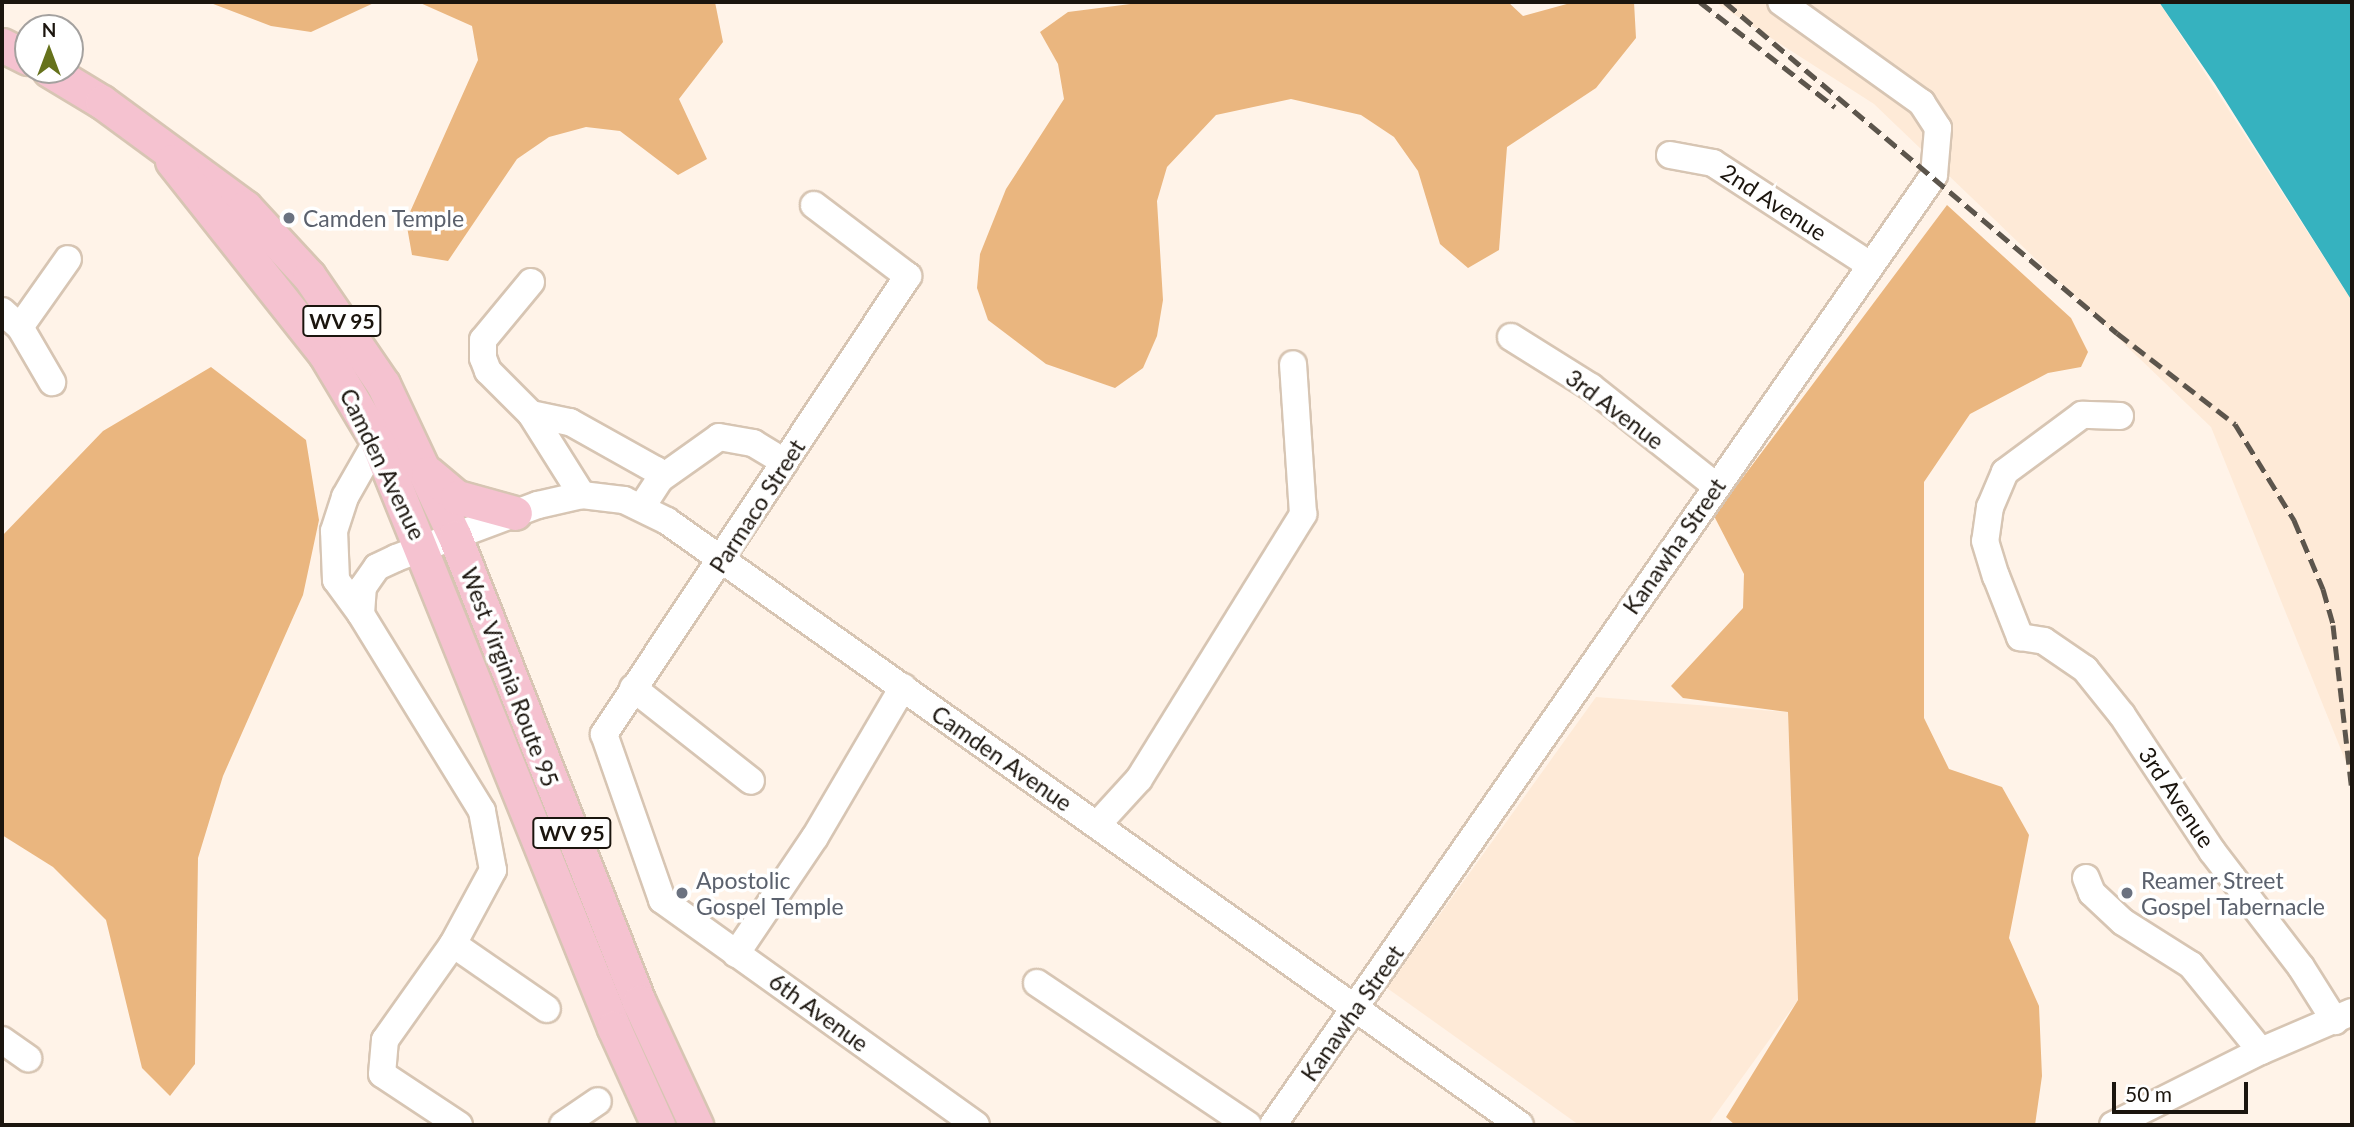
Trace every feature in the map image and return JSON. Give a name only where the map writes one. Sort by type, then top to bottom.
[{"type":"main road","name":"Camden Avenue","points":[[72,84],[102,102],[167,153],[201,172],[245,207],[309,276],[383,384],[428,473],[455,537]]},
{"type":"main road","name":"Camden Avenue","points":[[167,153],[196,196],[325,354],[377,441],[424,549]]},
{"type":"main road","points":[[428,473],[457,497],[515,513]]},
{"type":"main road","name":"West Virginia Route 95","points":[[455,537],[639,1002],[696,1125]]},
{"type":"main road","name":"West Virginia Route 95","points":[[424,549],[604,1005],[658,1125]]},
{"type":"street","name":"Kanawha Street","points":[[1273,1125],[1934,175],[1938,128],[1922,103],[1781,2]]},
{"type":"street","name":"2nd Avenue","points":[[1670,155],[1713,163],[1870,265]]},
{"type":"street","name":"Parmaco Street","points":[[662,901],[604,734],[723,560],[908,276],[814,205]]},
{"type":"street","points":[[52,382],[11,319],[68,259]]},
{"type":"street","points":[[531,282],[483,340],[483,358],[488,371],[531,414],[582,495]]},
{"type":"street","name":"3rd Avenue","points":[[1511,337],[1591,387],[1716,486]]},
{"type":"street","points":[[1097,825],[1139,779],[1303,514],[1293,364]]},
{"type":"street","points":[[531,414],[570,422],[656,470],[660,479]]},
{"type":"street","name":"3rd Avenue","points":[[2120,416],[2082,415],[2005,471],[1990,507],[1985,541],[2020,637],[2044,641],[2085,669],[2122,715],[2212,851],[2301,967],[2343,1016]]},
{"type":"street","points":[[642,507],[660,479],[719,437],[753,443],[785,462]]},
{"type":"street","points":[[377,441],[345,497],[334,531],[336,580],[361,614],[482,811],[493,870],[453,944],[385,1040],[382,1074],[459,1125]]},
{"type":"street","name":"Camden Avenue","points":[[424,549],[515,513],[582,495],[642,507],[723,560],[1520,1125]]},
{"type":"street","points":[[361,614],[367,577],[377,567],[424,549]]},
{"type":"street","points":[[736,954],[815,837],[903,687]]},
{"type":"street","points":[[633,688],[751,781]]},
{"type":"street","points":[[2086,878],[2092,894],[2123,922],[2191,965],[2261,1051]]},
{"type":"street","name":"6th Avenue","points":[[662,901],[975,1125]]},
{"type":"street","points":[[453,944],[547,1009]]},
{"type":"street","points":[[1037,983],[1248,1125]]},
{"type":"street","points":[[2113,1125],[2261,1051],[2343,1016]]},
{"type":"street","points":[[2,1040],[28,1058]]},
{"type":"street","points":[[562,1125],[598,1101]]},
{"type":"shaded area","points":[[208,2],[376,2],[311,32],[271,26]]},
{"type":"shaded area","points":[[418,2],[715,2],[723,42],[679,99],[707,159],[678,175],[620,131],[586,127],[549,137],[517,159],[448,261],[412,255],[406,221],[478,60],[472,26]]},
{"type":"shaded area","points":[[1146,2],[1508,2],[1523,16],[1574,2],[1634,2],[1636,38],[1596,88],[1507,147],[1499,250],[1468,268],[1440,244],[1418,171],[1394,137],[1361,115],[1291,99],[1216,115],[1167,167],[1157,201],[1163,300],[1157,336],[1143,368],[1115,388],[1046,364],[988,320],[977,288],[980,254],[1006,189],[1064,99],[1058,64],[1040,32],[1068,12]]},
{"type":"shaded area","points":[[1715,2],[2159,2],[2352,301],[2352,777],[2211,427],[1874,104]]},
{"type":"shaded area","points":[[1947,205],[2071,318],[2088,352],[2081,367],[2048,373],[1970,414],[1924,482],[1924,718],[1949,769],[2002,787],[2029,835],[2009,938],[2039,1006],[2042,1076],[2035,1125],[1735,1125],[1726,1117],[1798,1000],[1788,712],[1683,698],[1671,686],[1743,608],[1744,574],[1714,516]]},
{"type":"shaded area","points":[[211,367],[306,440],[319,520],[303,595],[223,776],[198,858],[195,1064],[170,1096],[142,1068],[106,920],[53,867],[2,835],[2,536],[103,431]]},
{"type":"shaded area","points":[[1596,697],[1788,712],[1798,1000],[1708,1125],[1579,1125],[1387,988]]},
{"type":"water","points":[[2159,2],[2352,2],[2352,301],[2215,84]]},
{"type":"railway","points":[[1700,2],[1835,107]]},
{"type":"railway","points":[[1725,2],[2117,333],[2235,424],[2294,520],[2323,589],[2333,625],[2352,792]]},
{"type":"place","name":"Camden Temple","points":[[289,218]]},
{"type":"place","name":"Apostolic Gospel Temple","points":[[682,893]]},
{"type":"place","name":"Reamer Street Gospel Tabernacle","points":[[2127,893]]}]
